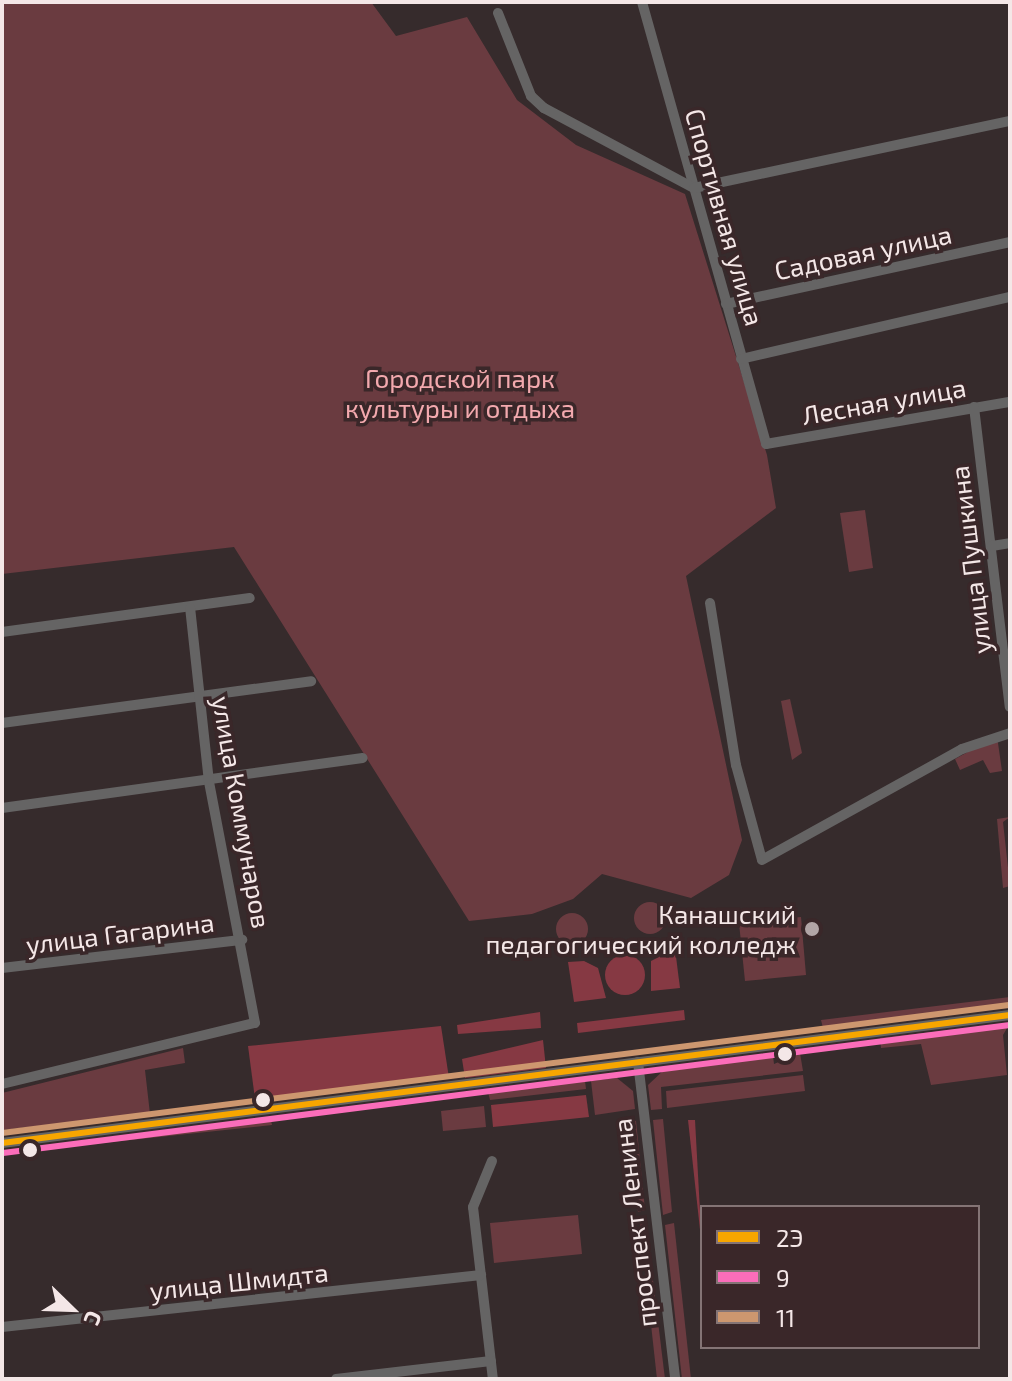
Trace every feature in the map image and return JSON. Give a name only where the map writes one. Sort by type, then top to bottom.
[{"type":"street","name":"Спортивная улица","points":[[642,2],[766,444]]},
{"type":"street","points":[[498,13],[531,96],[544,108],[694,188],[1010,121]]},
{"type":"street","name":"Садовая улица","points":[[726,304],[1010,242]]},
{"type":"street","points":[[741,359],[1010,297]]},
{"type":"street","name":"Лесная улица","points":[[766,444],[1010,402]]},
{"type":"street","name":"улица Пушкина","points":[[974,407],[1010,707]]},
{"type":"street","points":[[992,546],[1010,543]]},
{"type":"street","points":[[2,632],[250,598]]},
{"type":"street","points":[[710,603],[736,765],[762,860],[962,749],[1010,733]]},
{"type":"street","name":"улица Коммунаров","points":[[2,1084],[255,1023],[242,940],[209,782],[190,608]]},
{"type":"street","points":[[2,723],[311,681]]},
{"type":"street","points":[[2,808],[209,782],[363,758]]},
{"type":"street","name":"улица Гагарина","points":[[2,968],[242,940]]},
{"type":"street","points":[[2,1143],[1010,1015]]},
{"type":"street","name":"проспект Ленина","points":[[638,1062],[675,1379]]},
{"type":"street","points":[[492,1161],[473,1207],[493,1379]]},
{"type":"street","name":"улица Шмидта","points":[[2,1327],[481,1275]]},
{"type":"street","points":[[336,1379],[491,1361]]},
{"type":"green space","name":"Городской парк культуры и отдыха","points":[[2,2],[371,2],[396,36],[467,17],[517,100],[576,145],[685,194],[767,455],[776,508],[686,576],[742,840],[729,875],[691,898],[602,874],[573,899],[532,914],[469,921],[234,547],[2,574]]},
{"type":"green space","points":[[865,510],[873,568],[849,572],[840,513]]},
{"type":"green space","points":[[790,699],[802,753],[792,760],[781,701]]},
{"type":"green space","points":[[997,736],[1002,771],[990,773],[983,760],[960,770],[955,759]]},
{"type":"green space","points":[[1010,817],[1003,822],[1010,886],[1003,888],[997,819]]},
{"type":"green space","points":[[650,902],[661,907],[666,918],[661,929],[650,934],[639,929],[634,918],[639,907]]},
{"type":"green space","points":[[572,913],[583,918],[588,929],[583,940],[572,945],[561,940],[556,929],[561,918]]},
{"type":"green space","points":[[801,917],[806,975],[745,981],[739,923]]},
{"type":"green space","points":[[1010,997],[1010,1005],[823,1028],[821,1020]]},
{"type":"green space","points":[[1010,1023],[1003,1035],[1007,1075],[931,1085],[921,1044],[881,1048],[880,1038]]},
{"type":"green space","points":[[183,1048],[185,1063],[145,1070],[150,1114],[2,1130],[2,1093]]},
{"type":"green space","points":[[800,1053],[803,1071],[661,1087],[662,1109],[651,1110],[648,1085],[666,1068],[773,1056],[774,1064]]},
{"type":"green space","points":[[803,1075],[805,1091],[667,1108],[666,1091]]},
{"type":"green space","points":[[617,1078],[633,1091],[635,1109],[595,1115],[591,1081]]},
{"type":"green space","points":[[585,1081],[586,1089],[490,1100],[488,1092]]},
{"type":"green space","points":[[484,1106],[486,1127],[443,1131],[441,1111]]},
{"type":"green space","points":[[628,1119],[636,1121],[645,1210],[638,1212]]},
{"type":"green space","points":[[663,1119],[672,1212],[663,1215],[653,1120]]},
{"type":"green space","points":[[271,1120],[272,1125],[36,1150],[36,1148]]},
{"type":"green space","points":[[578,1215],[582,1254],[494,1263],[490,1223]]},
{"type":"green space","points":[[646,1223],[665,1379],[657,1379],[640,1224]]},
{"type":"green space","points":[[674,1223],[691,1379],[682,1379],[665,1225]]},
{"type":"shaded area","points":[[675,949],[680,988],[651,991],[651,961]]},
{"type":"shaded area","points":[[625,955],[639,961],[645,975],[639,989],[625,995],[611,989],[605,975],[611,961]]},
{"type":"shaded area","points":[[584,961],[598,968],[606,998],[574,1002],[568,962]]},
{"type":"shaded area","points":[[684,1010],[685,1020],[578,1033],[577,1023]]},
{"type":"shaded area","points":[[540,1012],[541,1028],[458,1034],[457,1025]]},
{"type":"shaded area","points":[[441,1026],[449,1078],[255,1099],[248,1046]]},
{"type":"shaded area","points":[[543,1040],[546,1068],[465,1078],[462,1059]]},
{"type":"shaded area","points":[[586,1095],[589,1117],[493,1127],[491,1105]]},
{"type":"shaded area","points":[[688,1120],[695,1120],[700,1230]]},
{"type":"transit line","name":"11","points":[[2,1133],[1009,1005]]},
{"type":"transit line","name":"2Э","points":[[2,1143],[1010,1015]]},
{"type":"transit line","name":"9","points":[[3,1153],[1010,1025]]},
{"type":"place","name":"Канашский педагогический колледж","points":[[812,929]]}]
